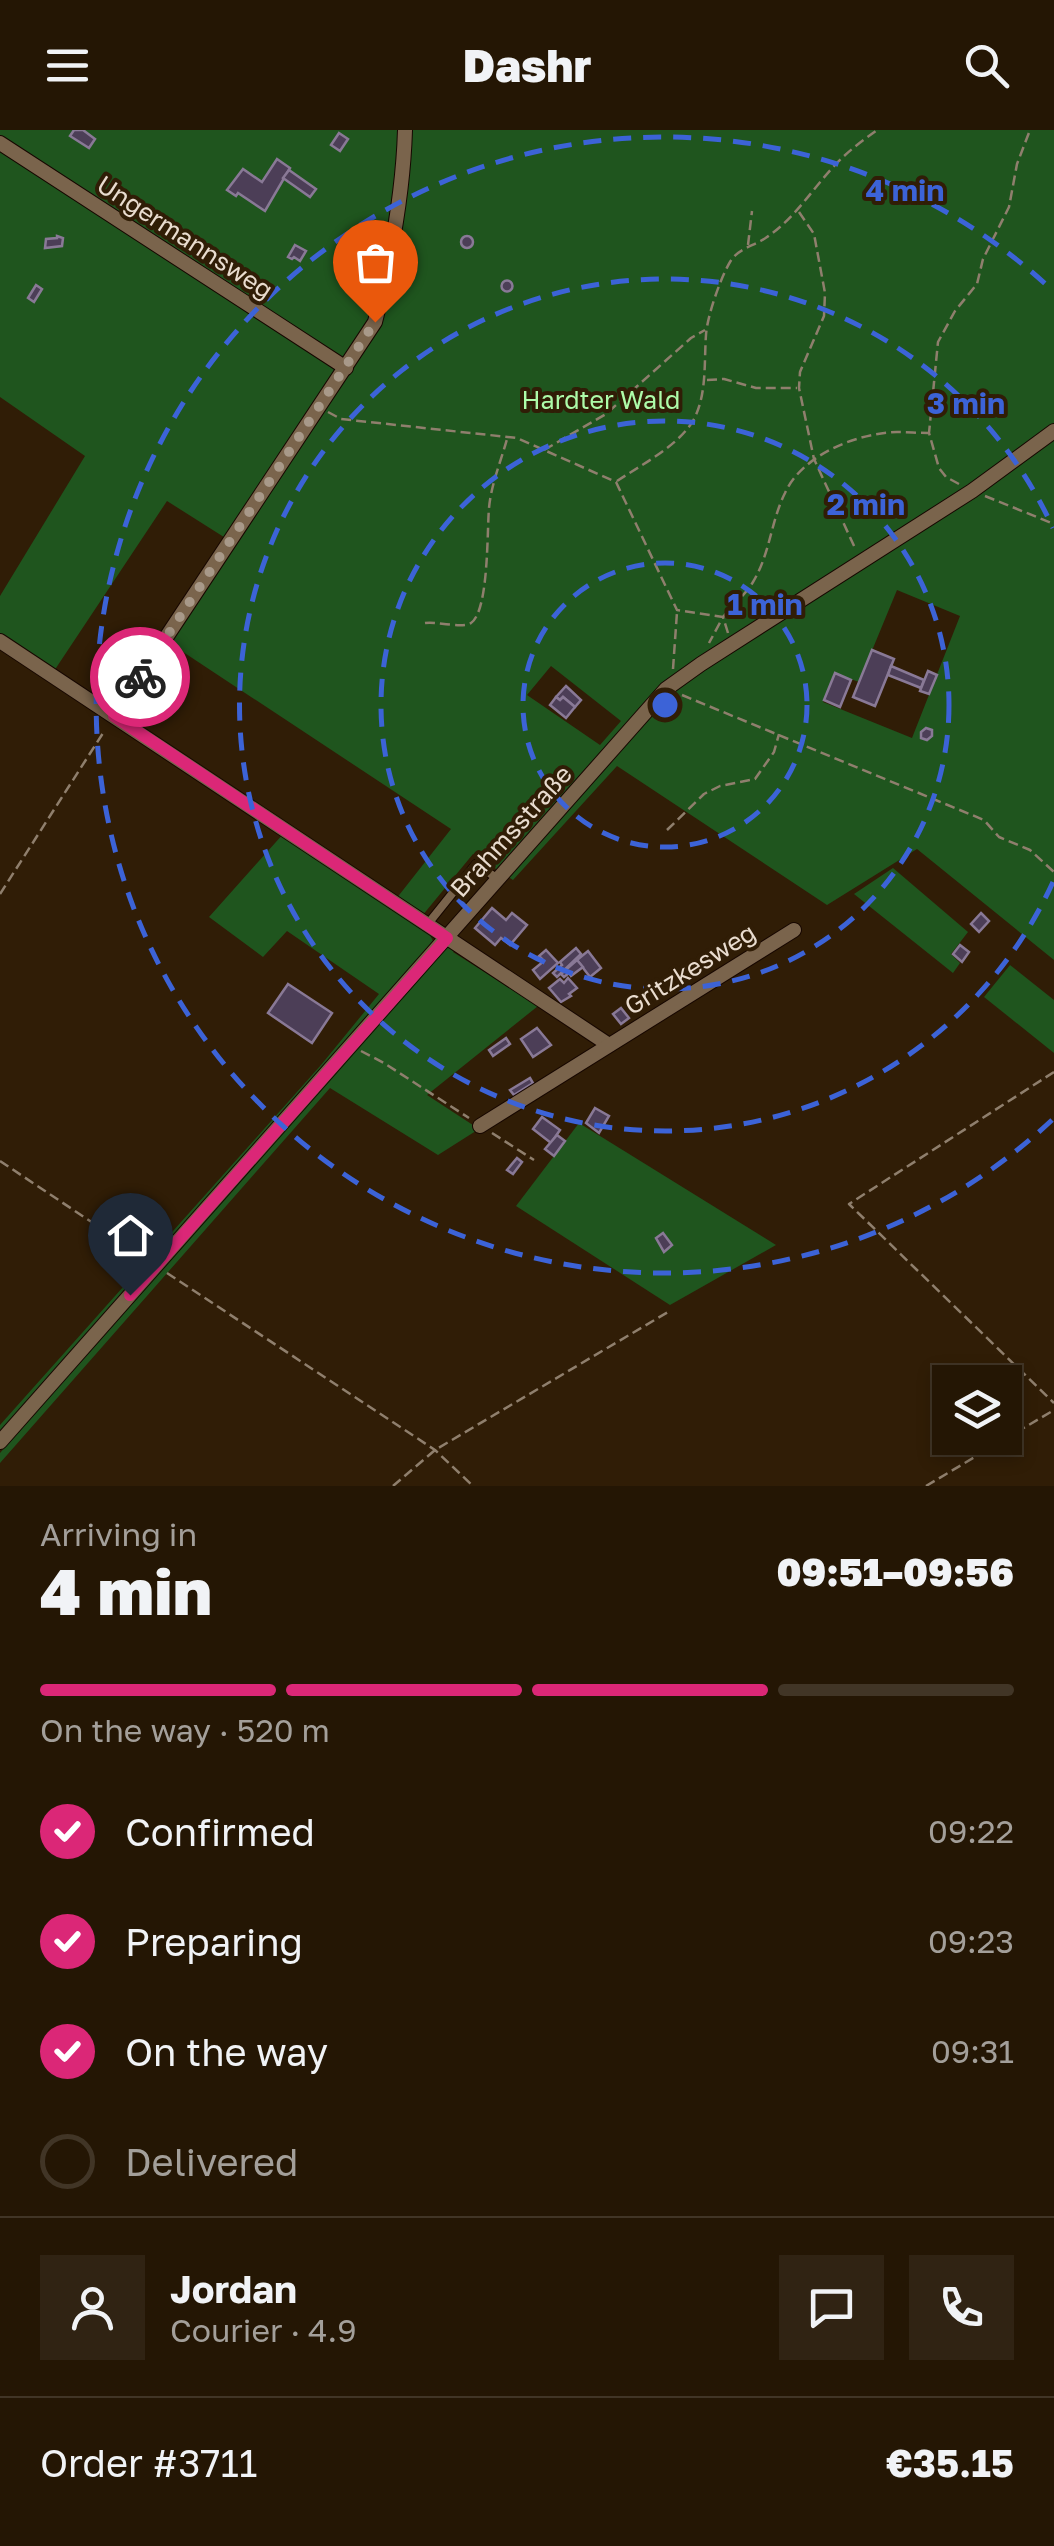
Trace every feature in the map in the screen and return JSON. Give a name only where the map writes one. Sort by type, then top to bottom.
[{"type":"street","points":[[114,716],[375,322],[404,171],[405,130]]},
{"type":"street","name":"Ungermannsweg","points":[[0,143],[346,368]]},
{"type":"street","name":"Brahmsstraße","points":[[0,1442],[666,689],[972,491],[1054,431]]},
{"type":"street","name":"Gritzkesweg","points":[[0,641],[609,1045]]},
{"type":"street","name":"Gritzkesweg","points":[[480,1126],[794,930]]},
{"type":"lane","points":[[427,925],[476,864],[498,879]]},
{"type":"path","points":[[616,482],[670,446],[693,421],[704,380],[706,329],[734,256],[764,240],[798,210],[840,159],[877,130]]},
{"type":"path","points":[[1030,130],[1017,164],[1009,208],[983,260],[977,284],[938,342],[930,434],[934,458],[946,477],[1054,524]]},
{"type":"path","points":[[798,210],[814,234],[825,293],[824,316],[800,372],[799,388],[814,459],[861,562]]},
{"type":"path","points":[[748,246],[752,211]]},
{"type":"path","points":[[544,450],[606,414],[706,329]]},
{"type":"path","points":[[704,380],[724,379],[756,388],[799,388]]},
{"type":"path","points":[[318,406],[342,419],[517,438],[616,482],[677,610],[672,670],[686,661]]},
{"type":"path","points":[[708,646],[723,617],[754,581],[790,484],[814,459],[851,441],[873,436],[894,432],[930,434]]},
{"type":"path","points":[[425,623],[461,626],[472,623],[478,614],[484,594],[490,505],[508,437]]},
{"type":"path","points":[[677,610],[723,617]]},
{"type":"path","points":[[723,617],[731,646]]},
{"type":"path","points":[[666,689],[984,820],[999,837],[1030,850],[1054,872]]},
{"type":"path","points":[[0,894],[114,716]]},
{"type":"path","points":[[667,830],[704,794],[755,778],[774,752],[779,734]]},
{"type":"path","points":[[351,1046],[384,1063],[534,1160]]},
{"type":"path","points":[[1054,1072],[848,1204],[1054,1403]]},
{"type":"path","points":[[0,1161],[436,1450],[473,1486]]},
{"type":"path","points":[[394,1486],[436,1450],[668,1312]]},
{"type":"path","points":[[926,1486],[1054,1410]]},
{"type":"green space","name":"Hardter Wald","points":[[0,130],[1054,130],[1054,960],[917,849],[827,905],[617,766],[513,880],[473,854],[422,916],[396,899],[451,829],[168,642],[227,539],[167,501],[54,671],[0,636],[0,596],[85,456],[0,397]],"holes":[[[897,590],[960,616],[912,738],[823,702],[834,673],[859,682]],[[551,666],[621,721],[600,745],[527,695]]]},
{"type":"green space","points":[[284,833],[429,933],[434,943],[0,1436],[0,1425],[321,1065],[379,994],[287,931],[263,957],[209,917]]},
{"type":"green space","points":[[893,868],[968,932],[951,954],[960,963],[953,973],[854,894]]},
{"type":"green space","points":[[447,946],[456,948],[453,952],[538,1006],[427,1095],[479,1129],[438,1155],[330,1088],[0,1463],[0,1453]]},
{"type":"green space","points":[[1010,965],[1054,1000],[1054,1053],[984,997]]},
{"type":"green space","points":[[579,1123],[776,1245],[670,1305],[516,1206]]},
{"type":"building","points":[[74,130],[83,130],[95,139],[89,148],[70,136]]},
{"type":"building","points":[[339,133],[348,139],[340,151],[331,145]]},
{"type":"building","points":[[277,159],[290,168],[265,211],[227,190],[243,169],[262,182]]},
{"type":"building","points":[[289,170],[316,189],[310,197],[283,178]]},
{"type":"building","points":[[467,236],[473,242],[467,248],[461,242]]},
{"type":"building","points":[[63,238],[62,246],[45,248],[46,239]]},
{"type":"building","points":[[295,245],[306,251],[300,261],[288,257]]},
{"type":"building","points":[[507,280],[513,286],[507,292],[501,286]]},
{"type":"building","points":[[36,285],[42,289],[34,302],[28,298]]},
{"type":"building","points":[[872,650],[894,659],[875,706],[853,697]]},
{"type":"building","points":[[891,666],[924,680],[921,688],[888,675]]},
{"type":"building","points":[[928,671],[937,675],[929,694],[920,691]]},
{"type":"building","points":[[835,673],[851,680],[840,707],[824,700]]},
{"type":"building","points":[[566,686],[581,700],[575,707],[563,697],[556,697]]},
{"type":"building","points":[[556,697],[563,697],[575,707],[566,718],[550,705]]},
{"type":"building","points":[[926,728],[932,730],[927,740],[921,738]]},
{"type":"building","points":[[492,908],[506,920],[512,913],[527,925],[510,945],[501,938],[495,945],[475,928]]},
{"type":"building","points":[[981,913],[989,921],[979,932],[971,924]]},
{"type":"building","points":[[960,945],[969,952],[962,962],[953,954]]},
{"type":"building","points":[[576,948],[581,954],[557,977],[553,973],[562,965],[560,962]]},
{"type":"building","points":[[546,950],[558,963],[540,979],[533,970],[544,961],[539,956]]},
{"type":"building","points":[[588,951],[601,968],[590,977],[577,960]]},
{"type":"building","points":[[577,960],[583,967],[564,977],[561,974]]},
{"type":"building","points":[[568,978],[577,988],[561,1002],[549,988]]},
{"type":"building","points":[[288,984],[332,1013],[312,1043],[268,1013]]},
{"type":"building","points":[[621,1008],[629,1018],[621,1024],[613,1014]]},
{"type":"building","points":[[537,1028],[551,1045],[533,1057],[521,1039]]},
{"type":"building","points":[[506,1038],[510,1044],[493,1056],[489,1050]]},
{"type":"building","points":[[530,1078],[533,1083],[514,1095],[510,1090]]},
{"type":"building","points":[[595,1108],[609,1116],[599,1133],[586,1123]]},
{"type":"building","points":[[542,1117],[560,1130],[551,1143],[533,1129]]},
{"type":"building","points":[[557,1135],[565,1141],[554,1156],[545,1149]]},
{"type":"building","points":[[517,1158],[522,1162],[513,1174],[507,1170]]},
{"type":"building","points":[[663,1233],[672,1245],[664,1252],[656,1238]]},
{"type":"way so far","points":[[140,677],[375,322]]},
{"type":"route","points":[[130,1295],[447,938],[114,716],[140,677]]}]
